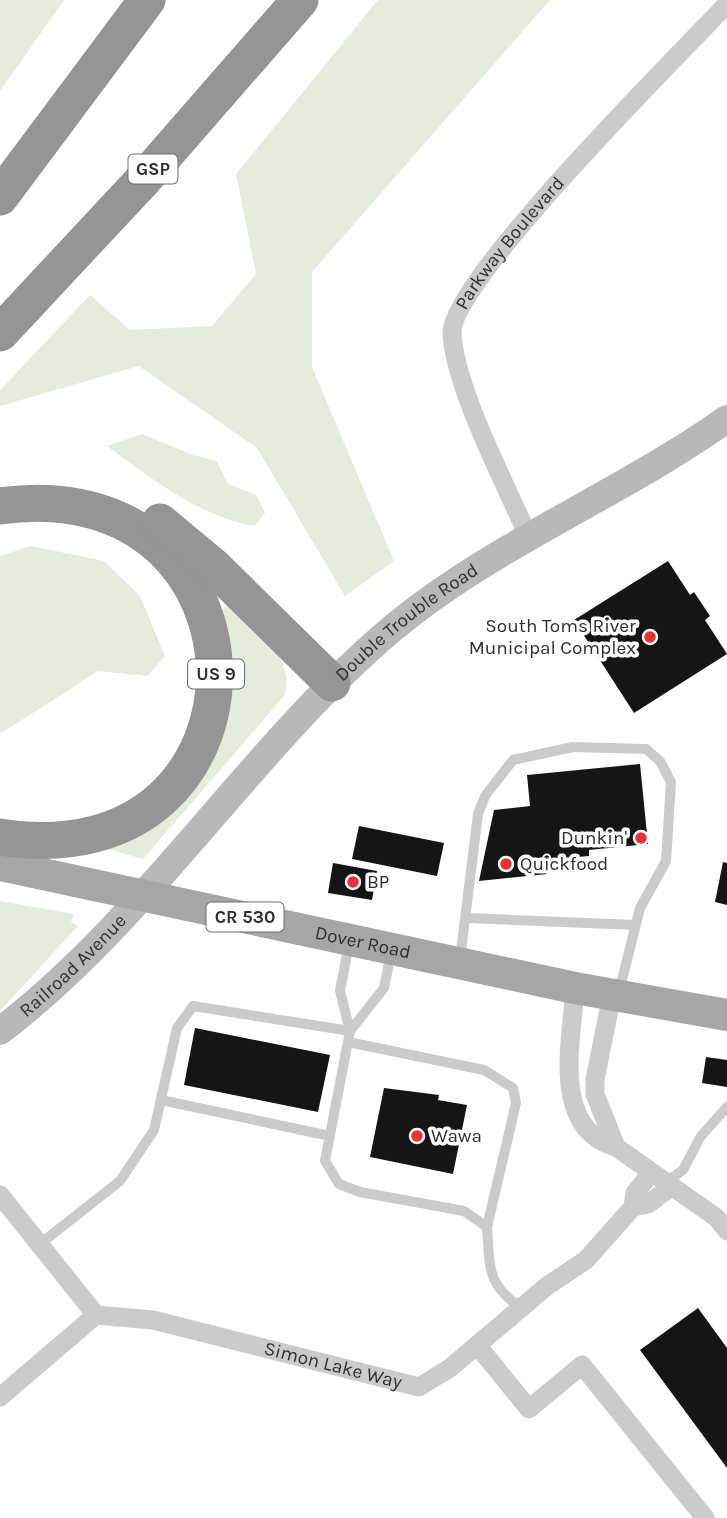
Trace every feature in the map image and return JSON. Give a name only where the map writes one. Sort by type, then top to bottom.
[{"type":"highway","points":[[0,197],[147,0]]},
{"type":"highway","name":"GSP","points":[[0,333],[144,180],[300,0]]},
{"type":"highway","points":[[0,488],[38,483],[69,483],[108,493],[143,510],[197,551],[332,683]]},
{"type":"highway","name":"US 9","points":[[0,506],[33,503],[72,506],[107,515],[145,537],[169,556],[198,598],[209,624],[216,666],[212,709],[200,745],[176,782],[149,808],[113,829],[90,838],[40,842],[0,837]]},
{"type":"main road","name":"Double Trouble Road","points":[[141,894],[332,683],[427,600],[528,536],[628,481],[727,419]]},
{"type":"main road","name":"Dover Road","points":[[0,865],[575,988],[727,1015]]},
{"type":"main road","name":"Railroad Avenue","points":[[0,1031],[48,994],[97,947],[141,894]]},
{"type":"street","name":"Parkway Boulevard","points":[[528,536],[473,407],[458,363],[452,330],[471,287],[521,224],[727,4]]},
{"type":"street","points":[[575,988],[570,1096],[577,1119],[597,1142],[616,1147],[717,1218],[727,1231]]},
{"type":"street","points":[[615,996],[595,1079],[595,1094],[616,1147]]},
{"type":"street","name":"Simon Lake Way","points":[[96,1315],[153,1320],[419,1387],[450,1368],[521,1308],[586,1260],[633,1207],[635,1193],[662,1181]]},
{"type":"street","points":[[0,1195],[96,1315],[0,1397]]},
{"type":"street","points":[[477,1345],[529,1409],[582,1365],[705,1518]]},
{"type":"lane","points":[[460,962],[478,814],[485,796],[513,760],[573,747],[646,749],[660,761],[671,782],[666,861],[635,925],[615,996]]},
{"type":"lane","points":[[467,918],[635,925]]},
{"type":"lane","points":[[349,940],[340,991],[349,1036],[325,1161],[338,1184],[360,1192],[464,1211],[487,1227]]},
{"type":"lane","points":[[349,1036],[384,988],[393,948]]},
{"type":"lane","points":[[40,1244],[120,1181],[154,1130],[177,1028],[192,1006],[349,1036],[484,1070],[513,1088],[516,1103],[487,1227],[491,1278],[504,1297],[521,1308]]},
{"type":"lane","points":[[161,1100],[330,1136]]},
{"type":"lane","points":[[662,1181],[683,1170],[701,1136],[727,1107]]},
{"type":"green space","points":[[0,0],[64,0],[0,91]]},
{"type":"green space","points":[[378,0],[550,0],[312,272],[312,367],[394,561],[345,596],[257,448],[139,366],[0,406],[0,390],[90,295],[130,330],[212,326],[256,274],[236,174]]},
{"type":"green space","points":[[142,434],[193,455],[217,461],[228,484],[256,495],[265,513],[254,526],[213,514],[176,495],[107,446]]},
{"type":"green space","points":[[31,546],[104,561],[140,596],[165,656],[147,676],[98,671],[0,734],[0,556]]},
{"type":"green space","points":[[229,604],[261,633],[278,655],[284,667],[285,695],[143,859],[104,848],[147,827],[230,674],[220,611]]},
{"type":"green space","points":[[0,901],[74,914],[71,922],[78,926],[0,1011]]},
{"type":"building","name":"South Toms River Municipal Complex","points":[[668,561],[690,595],[694,592],[710,616],[705,620],[727,654],[634,713],[574,620]]},
{"type":"building","points":[[640,764],[648,844],[589,850],[589,856],[545,860],[547,874],[479,881],[494,810],[530,806],[527,775]]},
{"type":"building","points":[[359,826],[444,843],[437,876],[352,859]]},
{"type":"building","points":[[723,862],[727,863],[727,905],[715,902]]},
{"type":"building","name":"BP","points":[[333,863],[377,871],[372,900],[328,893]]},
{"type":"building","points":[[195,1028],[330,1055],[318,1112],[184,1085]]},
{"type":"building","points":[[706,1057],[727,1060],[727,1087],[702,1083]]},
{"type":"building","name":"Wawa","points":[[384,1088],[439,1095],[438,1100],[467,1105],[453,1174],[370,1157]]},
{"type":"building","points":[[698,1308],[727,1348],[727,1468],[640,1350]]},
{"type":"place","name":"South Toms River Municipal Complex","points":[[650,637]]},
{"type":"place","name":"Dunkin'","points":[[641,838]]},
{"type":"place","name":"Quickfood","points":[[506,864]]},
{"type":"place","name":"BP","points":[[353,882]]},
{"type":"place","name":"Wawa","points":[[417,1136]]}]
